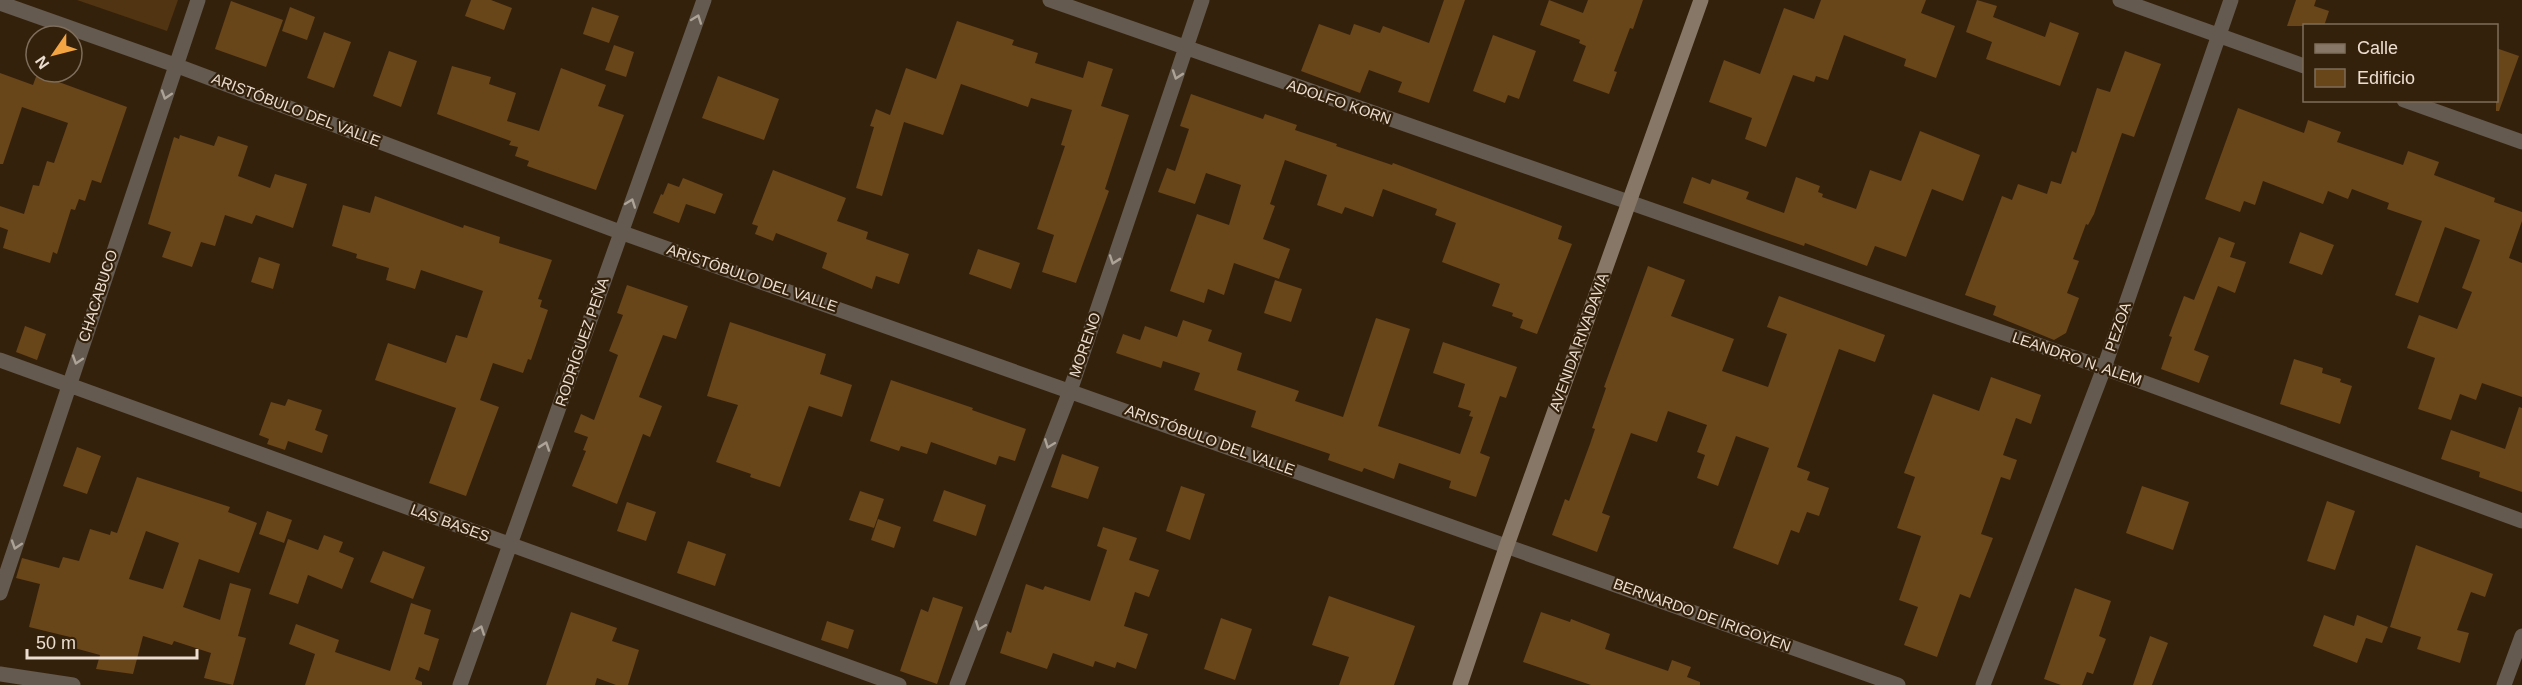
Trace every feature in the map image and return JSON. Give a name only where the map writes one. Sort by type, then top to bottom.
[{"type":"main road","name":"AVENIDA RIVADAVIA","points":[[1460,685],[1507,545],[1701,0]]},
{"type":"street","name":"CHACABUCO","points":[[0,593],[198,0]]},
{"type":"street","name":"RODRÍGUEZ PEÑA","points":[[460,685],[704,0]]},
{"type":"street","name":"ADOLFO KORN","points":[[1050,0],[1629,203]]},
{"type":"street","name":"MORENO","points":[[957,685],[1070,391],[1202,0]]},
{"type":"street","points":[[2120,0],[2303,66]]},
{"type":"street","name":"PEZOA","points":[[1983,685],[2104,368],[2231,0]]},
{"type":"street","name":"ARISTÓBULO DEL VALLE","points":[[0,3],[175,65],[620,232],[1507,545]]},
{"type":"street","points":[[2410,102],[2522,142]]},
{"type":"street","name":"LEANDRO N. ALEM","points":[[1629,203],[2104,368],[2522,521]]},
{"type":"street","name":"LAS BASES","points":[[0,360],[899,685]]},
{"type":"street","name":"BERNARDO DE IRIGOYEN","points":[[1507,545],[1898,685]]},
{"type":"street","points":[[2504,685],[2522,636]]},
{"type":"street","points":[[0,674],[73,685]]},
{"type":"shaded area","points":[[77,0],[178,0],[167,31]]},
{"type":"building","points":[[471,0],[491,0],[512,8],[504,30],[465,16]]},
{"type":"building","points":[[1444,0],[1465,0],[1429,103],[1398,92],[1402,82],[1369,70],[1360,93],[1301,71],[1319,24],[1350,35],[1354,24],[1380,33],[1383,26],[1429,43]]},
{"type":"building","points":[[1549,0],[1583,13],[1588,0],[1643,0],[1614,71],[1617,72],[1609,94],[1573,81],[1586,46],[1579,43],[1580,40],[1540,25]]},
{"type":"building","points":[[1821,0],[1926,0],[1921,13],[1955,26],[1936,78],[1904,66],[1906,59],[1844,35],[1828,80],[1816,76],[1814,82],[1793,75],[1766,147],[1745,139],[1752,118],[1709,102],[1724,60],[1760,74],[1784,8],[1814,19]]},
{"type":"building","points":[[1977,0],[1997,6],[1993,17],[2045,37],[2050,22],[2079,33],[2060,86],[1986,59],[1992,42],[1966,32]]},
{"type":"building","points":[[2296,0],[2316,0],[2314,6],[2329,11],[2325,24],[2287,26]]},
{"type":"building","points":[[231,1],[283,20],[266,67],[215,49]]},
{"type":"building","points":[[290,7],[315,17],[307,40],[282,31]]},
{"type":"building","points":[[592,7],[619,16],[609,43],[583,34]]},
{"type":"building","points":[[957,21],[1014,40],[1012,45],[1038,53],[1035,63],[1083,78],[1088,61],[1113,69],[1101,106],[1129,115],[1105,189],[1109,191],[1076,283],[1042,272],[1054,235],[1037,229],[1065,146],[1061,145],[1072,110],[1031,98],[1028,107],[961,84],[943,135],[904,122],[882,196],[856,188],[874,127],[870,126],[876,109],[890,115],[906,68],[936,79]]},
{"type":"building","points":[[324,32],[351,42],[334,88],[307,78]]},
{"type":"building","points":[[1493,35],[1536,51],[1519,99],[1508,95],[1505,103],[1473,91]]},
{"type":"building","points":[[614,45],[634,52],[626,77],[605,70]]},
{"type":"building","points":[[2498,49],[2519,56],[2499,111],[2496,111]]},
{"type":"building","points":[[389,51],[417,61],[401,107],[373,96]]},
{"type":"building","points":[[2125,51],[2161,64],[2134,137],[2122,133],[2094,214],[2088,225],[2086,224],[2073,259],[2079,261],[2067,293],[2079,298],[2066,333],[2054,340],[1993,315],[1996,306],[1965,295],[2002,196],[2012,200],[2018,184],[2047,194],[2051,181],[2061,184],[2072,151],[2076,153],[2097,88],[2110,92]]},
{"type":"building","points":[[452,66],[491,77],[489,84],[516,93],[507,121],[539,131],[561,68],[606,85],[598,106],[624,115],[596,190],[527,166],[529,161],[515,156],[518,147],[509,145],[511,141],[437,114]]},
{"type":"building","points":[[0,73],[24,82],[24,84],[64,84],[127,107],[101,183],[92,180],[85,201],[79,199],[75,210],[71,209],[57,254],[53,252],[50,263],[3,248],[8,230],[0,227],[0,206],[24,214],[33,185],[39,186],[47,161],[54,163],[68,123],[22,107],[3,164],[0,164]]},
{"type":"building","points":[[718,76],[779,99],[764,140],[702,118]]},
{"type":"building","points":[[1191,94],[1263,119],[1265,114],[1297,125],[1295,130],[1337,144],[1336,146],[1392,165],[1393,163],[1562,226],[1558,239],[1572,244],[1537,334],[1520,328],[1523,320],[1512,316],[1513,313],[1492,306],[1500,284],[1442,262],[1456,223],[1435,215],[1437,209],[1383,189],[1373,217],[1345,207],[1342,214],[1317,205],[1327,175],[1285,160],[1270,204],[1275,206],[1263,239],[1290,249],[1279,279],[1234,263],[1224,295],[1208,289],[1204,303],[1170,291],[1197,214],[1229,225],[1241,185],[1206,173],[1195,204],[1158,192],[1167,168],[1175,171],[1189,129],[1180,126]]},
{"type":"building","points":[[2238,108],[2304,133],[2308,120],[2341,132],[2337,142],[2403,165],[2408,151],[2439,162],[2434,175],[2495,198],[2494,202],[2522,212],[2522,221],[2509,258],[2522,263],[2522,397],[2482,383],[2476,400],[2460,394],[2451,420],[2418,409],[2435,358],[2407,348],[2419,315],[2457,329],[2472,292],[2462,288],[2480,240],[2445,227],[2418,303],[2395,295],[2422,221],[2387,209],[2389,203],[2352,189],[2348,199],[2328,191],[2323,204],[2263,181],[2255,205],[2244,201],[2240,212],[2205,199]]},
{"type":"building","points":[[1920,131],[1980,155],[1963,201],[1932,189],[1906,257],[1875,246],[1867,266],[1683,203],[1692,177],[1710,184],[1712,179],[1749,192],[1746,199],[1784,213],[1796,177],[1820,186],[1818,192],[1823,194],[1822,197],[1856,209],[1870,170],[1901,181]]},
{"type":"building","points":[[180,135],[214,146],[218,136],[248,146],[238,176],[270,188],[275,174],[307,184],[293,228],[256,215],[252,224],[225,215],[215,246],[201,242],[192,267],[162,257],[171,232],[148,224],[174,137],[179,139]]},
{"type":"building","points":[[773,170],[846,198],[837,221],[868,232],[866,239],[909,254],[899,284],[876,276],[872,289],[822,268],[827,253],[776,233],[773,241],[755,234],[758,226],[752,224]]},
{"type":"building","points":[[683,178],[723,194],[715,214],[686,204],[679,223],[653,213],[668,183],[679,187]]},
{"type":"building","points":[[375,196],[463,228],[464,225],[500,237],[499,243],[552,260],[538,299],[542,300],[540,307],[548,310],[531,360],[528,359],[523,373],[493,363],[480,400],[499,407],[466,496],[429,483],[456,408],[375,380],[388,343],[446,363],[456,335],[467,338],[483,291],[421,270],[415,289],[386,280],[389,268],[356,258],[357,254],[332,246],[343,205],[370,213]]},
{"type":"building","points":[[2300,232],[2334,245],[2322,275],[2289,263]]},
{"type":"building","points":[[2219,237],[2235,243],[2230,257],[2246,262],[2235,293],[2218,286],[2194,350],[2209,356],[2199,383],[2161,369],[2172,337],[2169,336],[2184,296],[2194,300]]},
{"type":"building","points":[[978,249],[1020,263],[1011,289],[969,274]]},
{"type":"building","points":[[259,257],[280,264],[273,289],[251,282]]},
{"type":"building","points":[[1648,266],[1685,280],[1671,316],[1734,339],[1722,371],[1768,387],[1787,334],[1767,327],[1779,296],[1885,335],[1875,362],[1839,349],[1797,467],[1810,472],[1807,480],[1829,488],[1819,516],[1807,512],[1799,533],[1791,530],[1778,565],[1733,548],[1769,448],[1736,436],[1718,486],[1697,478],[1705,455],[1697,452],[1707,425],[1668,411],[1657,442],[1631,433],[1602,513],[1610,516],[1597,552],[1552,535],[1565,499],[1569,501],[1590,444],[1595,429],[1592,428],[1606,388],[1604,387]]},
{"type":"building","points":[[1275,280],[1302,289],[1291,322],[1264,313]]},
{"type":"building","points":[[627,285],[688,306],[676,339],[663,335],[639,397],[662,406],[650,437],[643,434],[617,504],[572,486],[586,451],[583,450],[588,437],[574,432],[581,414],[594,420],[618,355],[609,351],[623,315],[617,313]]},
{"type":"building","points":[[1376,318],[1410,329],[1378,426],[1460,454],[1473,417],[1469,416],[1471,411],[1458,407],[1465,384],[1433,373],[1443,342],[1517,367],[1506,398],[1500,396],[1480,453],[1490,457],[1476,497],[1449,488],[1451,481],[1399,463],[1394,479],[1364,468],[1362,472],[1328,460],[1330,454],[1251,427],[1256,411],[1194,390],[1200,373],[1163,361],[1161,368],[1116,353],[1123,334],[1140,340],[1145,326],[1177,337],[1183,320],[1212,330],[1208,341],[1242,353],[1237,370],[1299,391],[1295,401],[1343,417]]},
{"type":"building","points":[[730,322],[826,354],[820,374],[852,385],[842,417],[809,406],[780,487],[716,462],[738,405],[707,396]]},
{"type":"building","points":[[25,326],[46,334],[37,360],[16,352]]},
{"type":"building","points":[[2294,359],[2323,368],[2322,373],[2341,379],[2340,382],[2352,386],[2340,424],[2280,404]]},
{"type":"building","points":[[1991,377],[2041,395],[2031,424],[2016,418],[2003,455],[2017,460],[2010,480],[2001,477],[1981,534],[1993,538],[1970,598],[1960,594],[1937,657],[1904,645],[1918,607],[1899,600],[1921,536],[1897,528],[1915,477],[1904,473],[1933,394],[1979,411]]},
{"type":"building","points":[[891,380],[1026,429],[1015,461],[999,456],[996,465],[931,442],[927,454],[901,446],[899,451],[870,441]]},
{"type":"building","points":[[288,399],[322,410],[315,430],[328,435],[322,453],[288,441],[285,450],[267,444],[269,439],[259,435],[271,402],[285,406]]},
{"type":"building","points":[[2519,407],[2522,408],[2522,492],[2479,477],[2480,472],[2441,459],[2451,430],[2505,449]]},
{"type":"building","points":[[77,447],[101,456],[87,494],[63,486]]},
{"type":"building","points":[[1062,454],[1099,467],[1088,499],[1051,487]]},
{"type":"building","points":[[137,477],[230,507],[228,512],[257,523],[239,573],[199,559],[183,607],[220,620],[230,583],[251,589],[238,636],[246,638],[233,685],[204,678],[211,653],[174,641],[172,645],[143,636],[133,674],[96,669],[100,655],[67,646],[70,637],[29,627],[40,584],[16,578],[22,558],[59,568],[63,557],[79,561],[90,529],[110,535],[111,531],[117,533]],"holes":[[[146,531],[179,543],[163,589],[129,579]]]},
{"type":"building","points":[[1181,486],[1205,494],[1190,540],[1166,531]]},
{"type":"building","points":[[2142,486],[2189,502],[2173,550],[2126,533]]},
{"type":"building","points":[[944,490],[986,505],[976,536],[933,521]]},
{"type":"building","points":[[860,491],[884,499],[874,528],[849,520]]},
{"type":"building","points":[[2327,501],[2355,511],[2335,570],[2307,561]]},
{"type":"building","points":[[627,502],[656,512],[646,541],[617,531]]},
{"type":"building","points":[[267,511],[292,520],[284,543],[259,534]]},
{"type":"building","points":[[878,519],[901,527],[894,548],[871,540]]},
{"type":"building","points":[[1103,527],[1137,538],[1129,560],[1159,570],[1149,597],[1135,592],[1124,626],[1148,634],[1136,669],[1117,662],[1115,668],[1095,661],[1093,667],[1053,653],[1047,669],[1000,653],[1007,631],[1011,633],[1026,584],[1043,590],[1045,586],[1090,601],[1107,550],[1097,546]]},
{"type":"building","points":[[324,535],[343,542],[339,552],[354,558],[342,589],[308,575],[298,604],[269,594],[288,539],[318,550]]},
{"type":"building","points":[[688,541],[726,554],[715,586],[677,573]]},
{"type":"building","points":[[2416,545],[2493,574],[2485,597],[2471,592],[2457,630],[2469,633],[2460,663],[2417,649],[2421,637],[2390,627]]},
{"type":"building","points":[[383,551],[425,567],[413,599],[370,582]]},
{"type":"building","points":[[2075,588],[2111,601],[2099,636],[2106,639],[2093,674],[2087,672],[2082,685],[2061,685],[2044,679]]},
{"type":"building","points":[[1329,596],[1415,626],[1394,685],[1339,685],[1349,657],[1312,645]]},
{"type":"building","points":[[933,597],[963,607],[937,684],[900,671],[921,609],[928,612]]},
{"type":"building","points":[[411,603],[431,610],[424,634],[439,639],[429,671],[419,667],[415,679],[422,682],[422,685],[305,685],[315,654],[289,644],[296,624],[339,640],[335,652],[390,671]]},
{"type":"building","points":[[571,612],[617,628],[612,641],[639,650],[628,685],[616,685],[597,678],[595,685],[546,685]]},
{"type":"building","points":[[1541,612],[1570,622],[1571,619],[1610,634],[1605,649],[1668,671],[1672,660],[1691,667],[1687,677],[1700,682],[1700,685],[1591,685],[1523,662]]},
{"type":"building","points":[[2324,615],[2354,626],[2357,615],[2388,627],[2382,643],[2366,638],[2357,663],[2313,646]]},
{"type":"building","points":[[1221,618],[1252,629],[1235,680],[1204,669]]},
{"type":"building","points":[[827,621],[854,630],[848,649],[821,640]]},
{"type":"building","points":[[2150,636],[2168,643],[2152,685],[2133,685]]}]
